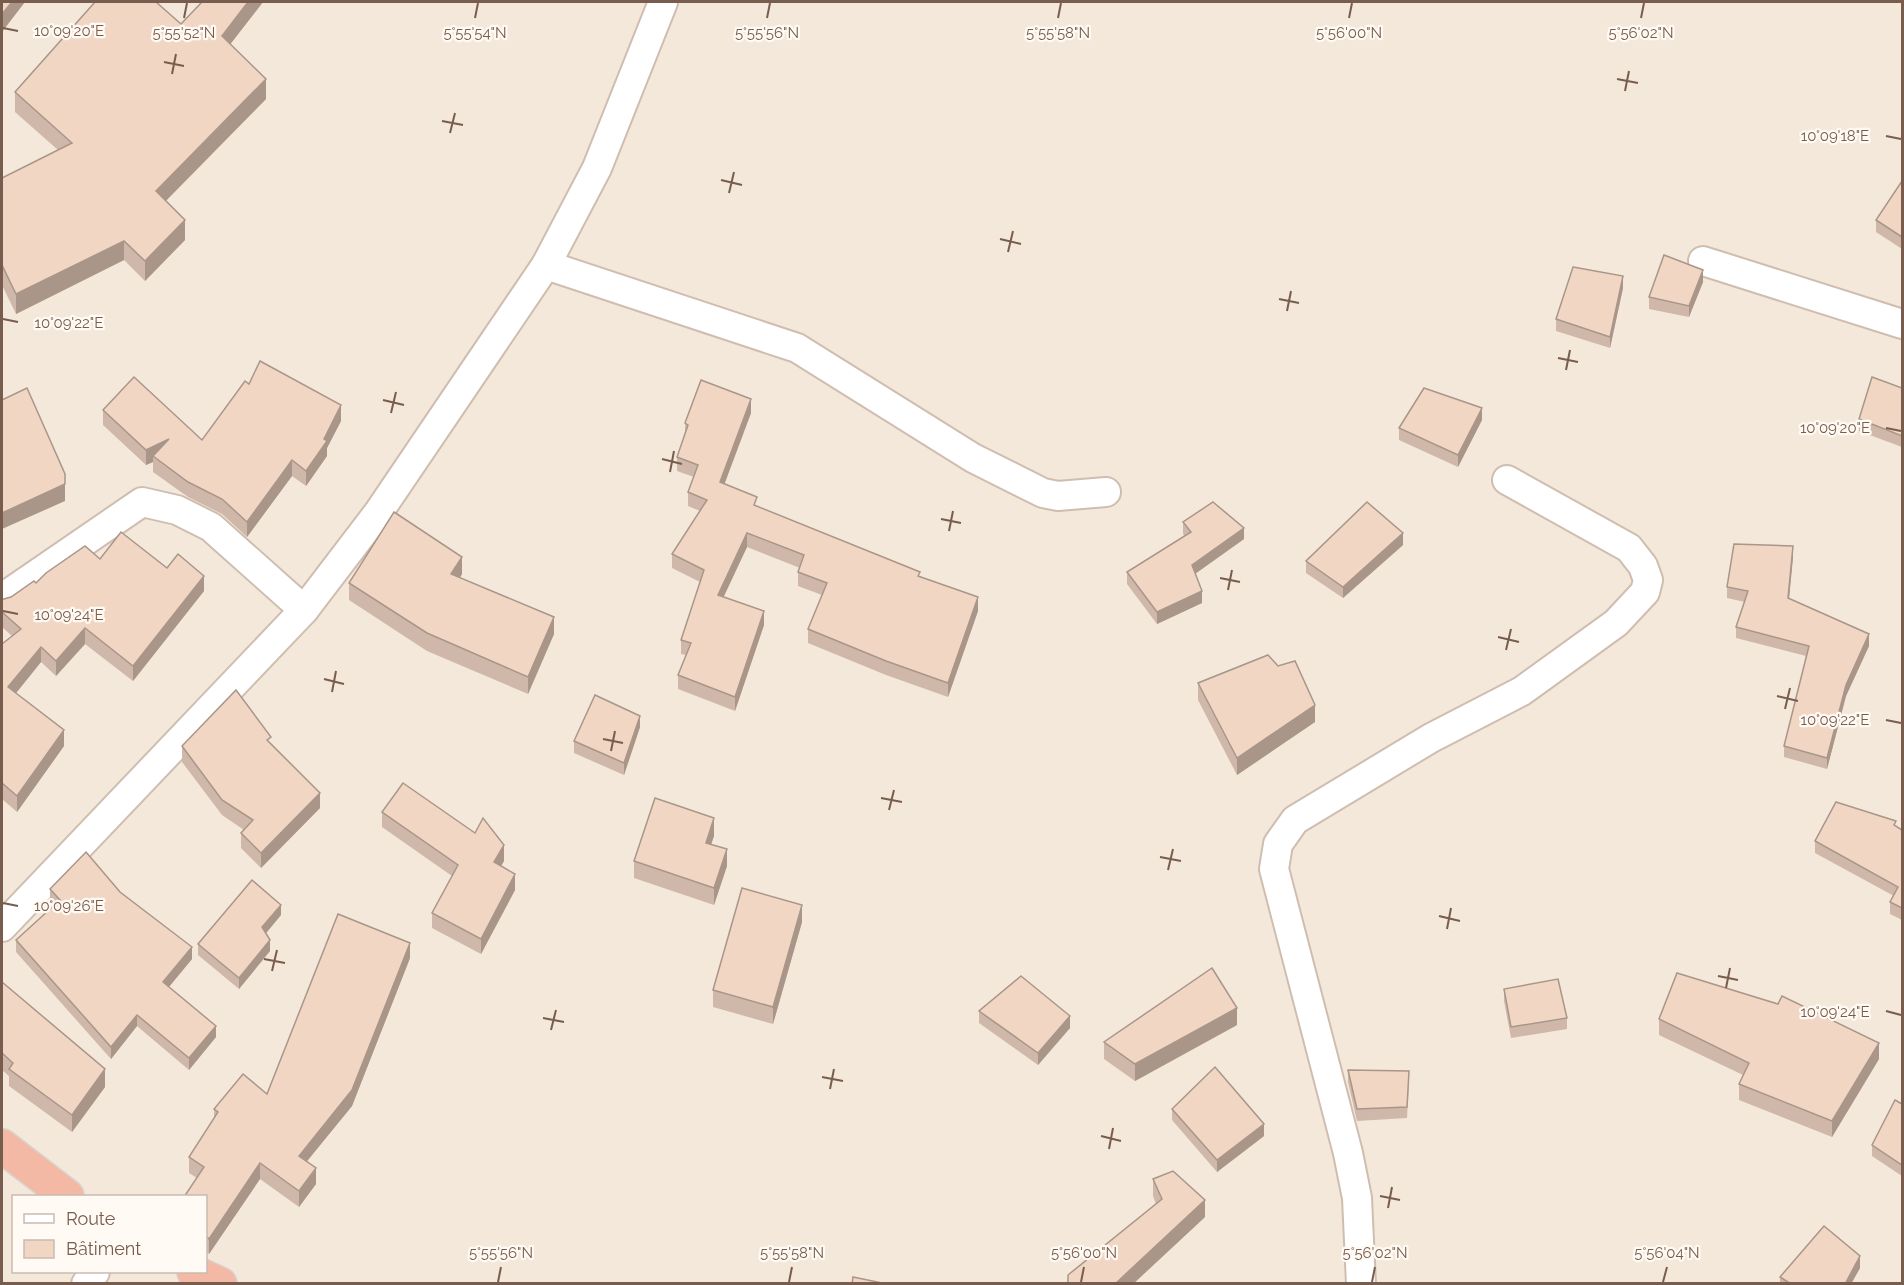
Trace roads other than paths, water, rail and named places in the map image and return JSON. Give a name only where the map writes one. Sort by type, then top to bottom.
[{"type":"highway","points":[[2,1146],[64,1195]]},
{"type":"highway","points":[[196,1273],[220,1284]]},
{"type":"street","points":[[2,927],[304,610],[378,513],[546,265],[597,168],[663,2]]},
{"type":"street","points":[[1703,261],[1902,324]]},
{"type":"street","points":[[546,265],[797,348],[973,458],[1043,493],[1058,496],[1106,492]]},
{"type":"street","points":[[1361,1284],[1357,1198],[1348,1152],[1274,869],[1278,844],[1295,820],[1431,738],[1522,691],[1616,623],[1645,592],[1648,580],[1643,566],[1629,548],[1508,480]]},
{"type":"street","points":[[2,598],[142,502],[177,510],[211,527],[304,610]]}]
